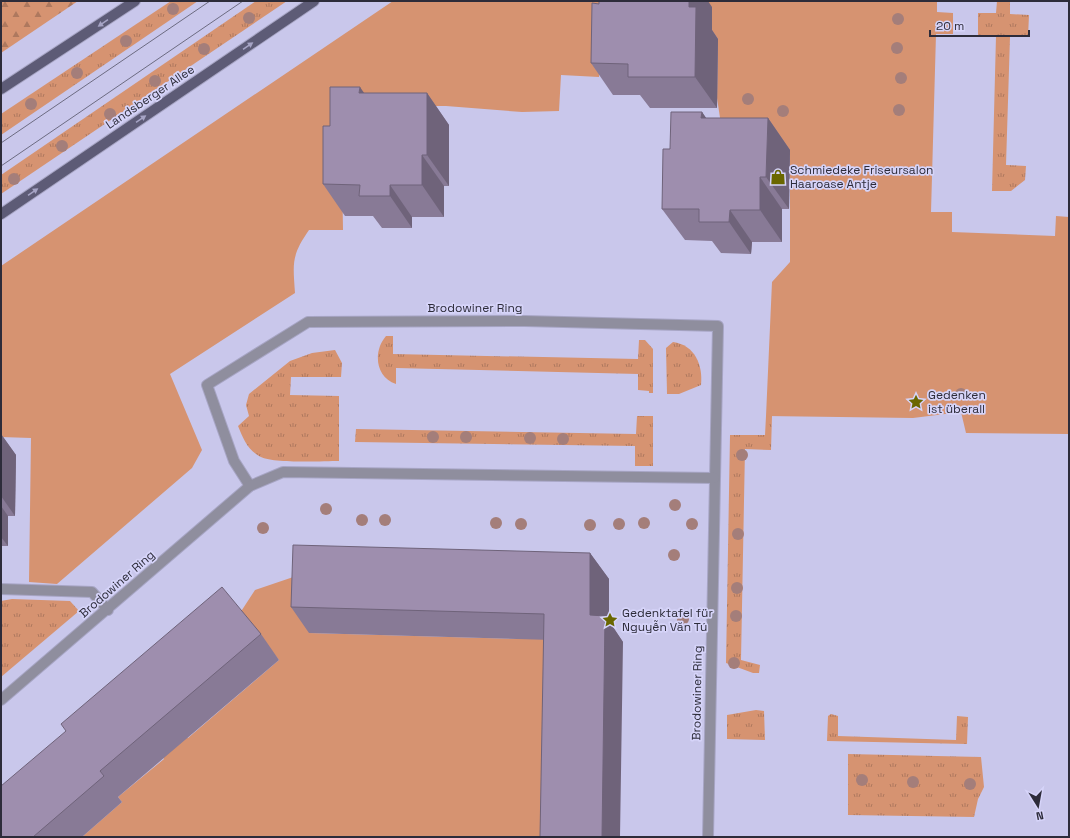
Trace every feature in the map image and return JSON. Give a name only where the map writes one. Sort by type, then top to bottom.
[{"type":"main road","points":[[1,89],[135,1]]},
{"type":"main road","name":"Landsberger Allee","points":[[1,214],[314,1]]},
{"type":"street","name":"Brodowiner Ring","points":[[250,486],[234,461],[207,385],[308,322],[525,321],[718,326],[708,837]]},
{"type":"street","name":"Brodowiner Ring","points":[[1,700],[108,610],[250,486],[282,472],[714,478]]},
{"type":"street","points":[[1,589],[92,592],[108,610]]},
{"type":"green space","points":[[1,1],[78,1],[1,53]]},
{"type":"green space","points":[[171,1],[198,1],[1,135],[1,114]]},
{"type":"green space","points":[[256,1],[287,1],[1,194],[1,175]]},
{"type":"green space","points":[[393,1],[616,1],[600,36],[599,77],[561,75],[559,111],[522,112],[446,106],[341,106],[343,230],[309,230],[296,253],[294,260],[295,293],[170,374],[202,450],[192,468],[57,584],[29,582],[31,438],[1,437],[1,266]]},
{"type":"green space","points":[[691,1],[937,1],[937,12],[953,13],[953,34],[936,34],[931,212],[952,212],[952,232],[1055,236],[1056,216],[1069,217],[1069,434],[966,433],[961,412],[913,418],[766,416],[772,282],[790,262],[790,150],[724,144],[717,98],[718,39]]},
{"type":"green space","points":[[997,1],[1010,1],[1010,14],[1029,15],[1028,37],[1010,37],[1006,165],[1026,166],[1025,180],[1011,191],[992,191],[996,36],[978,36],[978,13],[996,13]]},
{"type":"green space","points":[[386,336],[393,336],[393,354],[638,359],[639,340],[645,340],[653,349],[653,393],[638,390],[638,374],[396,368],[396,384],[389,381],[384,376],[378,363],[379,349]]},
{"type":"green space","points":[[673,342],[687,347],[696,357],[701,370],[701,385],[679,394],[667,394],[666,348]]},
{"type":"green space","points":[[335,350],[342,363],[341,377],[291,377],[290,395],[339,396],[339,461],[297,462],[265,459],[251,450],[238,426],[249,416],[246,405],[249,394],[290,361],[312,353]]},
{"type":"green space","points":[[637,416],[653,416],[653,466],[635,466],[635,446],[355,442],[356,429],[636,434]]},
{"type":"green space","points":[[766,416],[772,416],[771,450],[745,449],[741,660],[760,665],[759,673],[753,673],[726,663],[730,435],[765,435]]},
{"type":"green space","points":[[311,571],[309,633],[518,639],[546,627],[558,837],[82,837],[122,802],[118,797],[164,759],[161,754],[183,734],[188,738],[279,660],[240,613],[255,590]]},
{"type":"green space","points":[[12,599],[70,601],[79,611],[1,677],[1,601]]},
{"type":"green space","points":[[756,710],[764,711],[765,740],[727,739],[727,715]]},
{"type":"green space","points":[[831,714],[838,716],[838,736],[956,740],[957,716],[968,717],[967,744],[827,741],[828,716]]},
{"type":"green space","points":[[848,754],[981,757],[984,787],[978,799],[974,817],[848,815]]},
{"type":"building","points":[[599,1],[689,1],[689,7],[696,7],[695,77],[628,77],[628,64],[591,63],[592,3],[599,4]]},
{"type":"building","points":[[330,87],[360,87],[359,93],[427,93],[427,155],[422,155],[422,185],[390,185],[390,196],[359,196],[360,185],[323,184],[323,126],[330,126]]},
{"type":"building","points":[[671,112],[702,112],[701,118],[768,118],[766,177],[760,177],[760,210],[730,210],[729,222],[699,222],[699,209],[662,209],[663,149],[670,149]]},
{"type":"building","points":[[293,545],[590,553],[590,615],[605,616],[602,837],[540,837],[544,614],[291,607]]},
{"type":"building","points":[[222,587],[261,634],[100,771],[104,776],[33,837],[1,837],[1,786],[66,731],[61,724]]},
{"type":"tram line","points":[[1,143],[210,1]]},
{"type":"tram line","points":[[1,166],[243,1]]},
{"type":"place","name":"Schmiedeke Friseursalon Haaroase Antje","points":[[778,177]]},
{"type":"place","name":"Gedenken ist überall","points":[[916,402]]},
{"type":"place","name":"Gedenktafel für Nguyễn Văn Tú","points":[[610,620]]}]
